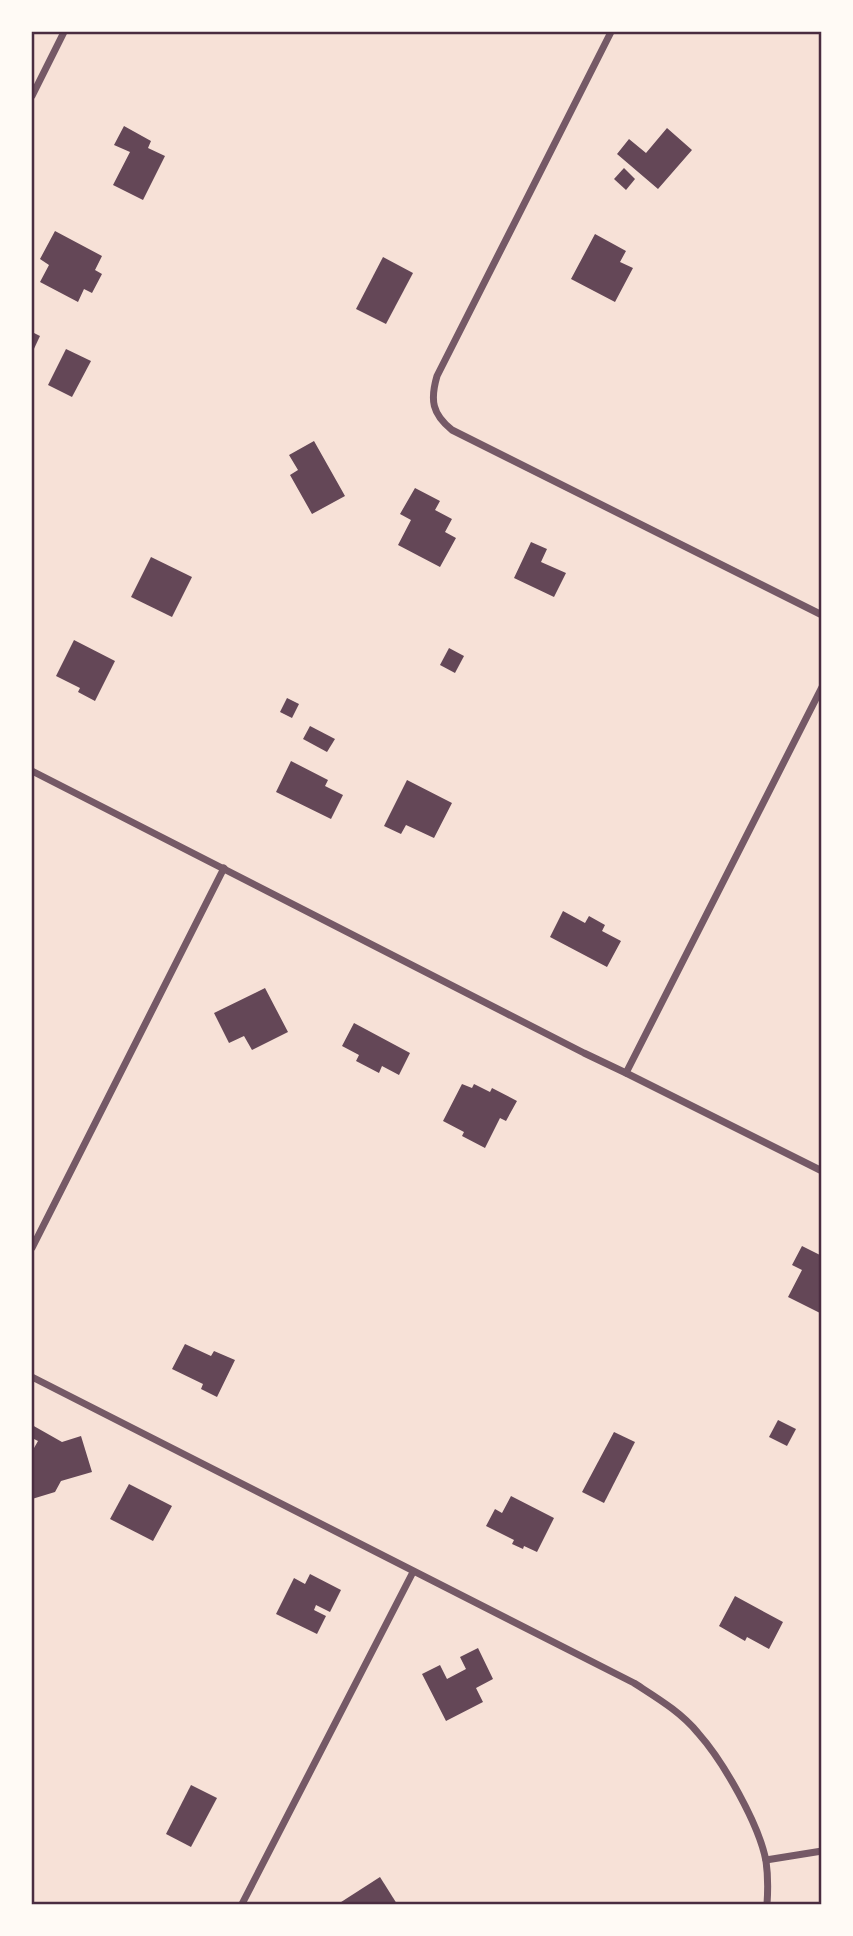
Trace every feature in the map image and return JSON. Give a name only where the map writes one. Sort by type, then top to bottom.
[{"type":"street","points":[[32,96],[64,32]]},
{"type":"street","points":[[611,32],[436,376],[432,392],[434,408],[442,422],[452,430],[821,615]]},
{"type":"street","points":[[626,1073],[821,687]]},
{"type":"street","points":[[32,771],[821,1171]]},
{"type":"street","points":[[32,1248],[224,868]]},
{"type":"street","points":[[32,1377],[635,1683],[667,1704],[698,1732],[727,1772],[752,1820],[766,1860],[767,1905]]},
{"type":"street","points":[[242,1905],[413,1572]]},
{"type":"street","points":[[766,1860],[821,1851]]},
{"type":"building","points":[[124,126],[151,141],[148,148],[165,156],[143,200],[113,185],[130,152],[114,145]]},
{"type":"building","points":[[667,128],[692,150],[658,189],[617,154],[629,139],[646,153]]},
{"type":"building","points":[[624,168],[635,179],[626,190],[614,179]]},
{"type":"building","points":[[55,231],[102,256],[95,270],[102,274],[92,293],[84,289],[78,302],[40,282],[49,265],[40,259]]},
{"type":"building","points":[[595,234],[626,251],[620,262],[633,268],[615,302],[571,279]]},
{"type":"building","points":[[383,257],[413,273],[386,324],[356,309]]},
{"type":"building","points":[[32,332],[40,336],[32,353]]},
{"type":"building","points":[[66,349],[91,361],[72,397],[48,385]]},
{"type":"building","points":[[314,441],[345,496],[312,514],[290,475],[298,470],[289,455]]},
{"type":"building","points":[[415,488],[440,501],[435,510],[452,519],[445,532],[456,538],[440,567],[398,545],[411,520],[400,514]]},
{"type":"building","points":[[531,542],[547,549],[541,562],[566,573],[554,597],[514,578]]},
{"type":"building","points":[[151,557],[192,577],[172,617],[131,597]]},
{"type":"building","points":[[74,640],[115,661],[95,701],[78,692],[80,688],[56,676]]},
{"type":"building","points":[[449,648],[464,656],[455,673],[440,665]]},
{"type":"building","points":[[287,698],[299,704],[292,718],[280,712]]},
{"type":"building","points":[[310,726],[335,739],[327,752],[303,739]]},
{"type":"building","points":[[291,761],[328,780],[325,786],[343,795],[331,819],[276,792]]},
{"type":"building","points":[[407,780],[452,803],[434,838],[406,825],[401,834],[384,826]]},
{"type":"building","points":[[563,911],[585,923],[589,916],[605,925],[602,931],[621,941],[607,967],[550,937]]},
{"type":"building","points":[[265,988],[288,1032],[252,1050],[244,1036],[229,1043],[214,1013]]},
{"type":"building","points":[[354,1023],[410,1053],[399,1075],[382,1066],[379,1073],[356,1061],[359,1055],[342,1046]]},
{"type":"building","points":[[462,1084],[472,1088],[474,1084],[490,1092],[492,1088],[517,1101],[506,1121],[500,1118],[485,1148],[462,1136],[464,1132],[443,1121]]},
{"type":"building","points":[[802,1246],[822,1256],[822,1314],[788,1297],[802,1270],[792,1265]]},
{"type":"building","points":[[185,1344],[211,1356],[214,1351],[235,1360],[217,1397],[201,1389],[203,1384],[172,1369]]},
{"type":"building","points":[[778,1420],[796,1429],[787,1446],[769,1437]]},
{"type":"building","points":[[32,1425],[62,1442],[81,1436],[92,1472],[61,1481],[55,1492],[32,1499],[32,1449],[38,1441],[32,1438]]},
{"type":"building","points":[[614,1432],[635,1442],[604,1503],[582,1492]]},
{"type":"building","points":[[129,1484],[172,1506],[153,1541],[110,1519]]},
{"type":"building","points":[[511,1496],[554,1518],[537,1552],[512,1544],[514,1540],[486,1526],[495,1509],[502,1513]]},
{"type":"building","points":[[310,1574],[341,1590],[330,1612],[316,1605],[314,1610],[326,1616],[317,1634],[276,1614],[294,1578],[305,1584]]},
{"type":"building","points":[[735,1596],[783,1622],[769,1649],[747,1637],[745,1641],[719,1626]]},
{"type":"building","points":[[478,1648],[493,1679],[476,1688],[483,1702],[446,1721],[422,1674],[440,1665],[447,1679],[466,1669],[460,1657]]},
{"type":"building","points":[[191,1785],[217,1798],[191,1847],[166,1834]]},
{"type":"building","points":[[380,1877],[397,1904],[338,1904]]}]
